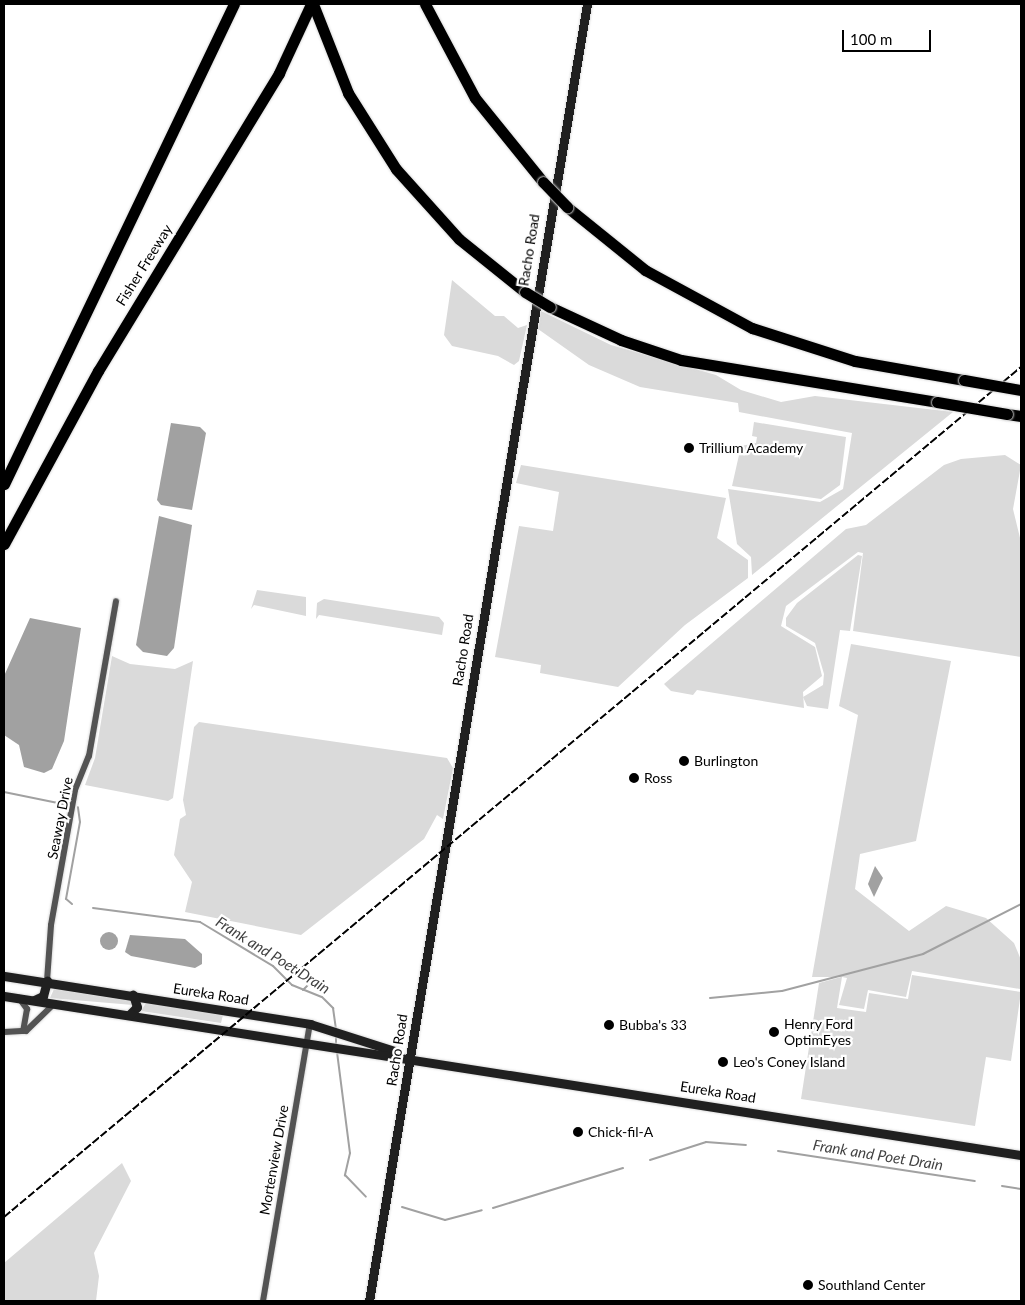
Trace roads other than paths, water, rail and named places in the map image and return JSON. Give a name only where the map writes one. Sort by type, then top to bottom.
[{"type":"highway","name":"Fisher Freeway","points":[[4,484],[234,4]]},
{"type":"highway","name":"Fisher Freeway","points":[[4,543],[98,371],[279,73],[312,4]]},
{"type":"highway","points":[[312,4],[348,93],[396,169],[459,239],[525,292],[550,307],[621,340],[682,360],[1021,416]]},
{"type":"highway","points":[[425,4],[475,98],[543,182],[568,207],[645,270],[752,328],[830,355],[1021,390]]},
{"type":"main road","name":"Racho Road","points":[[369,1301],[587,4]]},
{"type":"main road","name":"Eureka Road","points":[[4,976],[47,981],[310,1024],[349,1034],[410,1057]]},
{"type":"main road","points":[[34,1000],[43,996],[47,981]]},
{"type":"main road","points":[[129,1014],[137,1007],[133,995]]},
{"type":"main road","name":"Eureka Road","points":[[4,996],[410,1057],[1021,1155]]},
{"type":"street","name":"Seaway Drive","points":[[47,981],[50,931],[75,790],[89,756],[116,601]]},
{"type":"street","points":[[19,998],[27,1009],[22,1031]]},
{"type":"street","points":[[4,1032],[22,1031],[55,1003]]},
{"type":"street","name":"Mortenview Drive","points":[[263,1301],[310,1024]]},
{"type":"waterway","name":"Frank and Poet Drain","points":[[4,792],[63,804]]},
{"type":"waterway","name":"Frank and Poet Drain","points":[[72,904],[66,899],[80,822],[78,807]]},
{"type":"waterway","points":[[710,998],[782,991],[923,954],[1021,904]]},
{"type":"waterway","name":"Frank and Poet Drain","points":[[93,908],[200,922],[273,966],[292,985],[322,997],[333,1008],[336,1030]]},
{"type":"waterway","name":"Frank and Poet Drain","points":[[303,990],[307,986]]},
{"type":"waterway","name":"Frank and Poet Drain","points":[[336,1034],[336,1045]]},
{"type":"waterway","name":"Frank and Poet Drain","points":[[337,1052],[350,1153],[345,1175],[366,1197]]},
{"type":"waterway","name":"Frank and Poet Drain","points":[[650,1160],[706,1142],[746,1145]]},
{"type":"waterway","name":"Frank and Poet Drain","points":[[778,1151],[975,1181]]},
{"type":"waterway","name":"Frank and Poet Drain","points":[[493,1208],[623,1168]]},
{"type":"waterway","name":"Frank and Poet Drain","points":[[1002,1186],[1021,1189]]},
{"type":"waterway","name":"Frank and Poet Drain","points":[[402,1207],[445,1220],[482,1210]]},
{"type":"railway","points":[[4,1217],[1021,367]]},
{"type":"place","name":"Trillium Academy","points":[[689,448]]},
{"type":"place","name":"Burlington","points":[[684,761]]},
{"type":"place","name":"Ross","points":[[634,778]]},
{"type":"place","name":"Bubba's 33","points":[[609,1025]]},
{"type":"place","name":"Henry Ford OptimEyes","points":[[774,1032]]},
{"type":"place","name":"Leo's Coney Island","points":[[723,1062]]},
{"type":"place","name":"Chick-fil-A","points":[[578,1132]]},
{"type":"place","name":"Southland Center","points":[[808,1285]]}]
